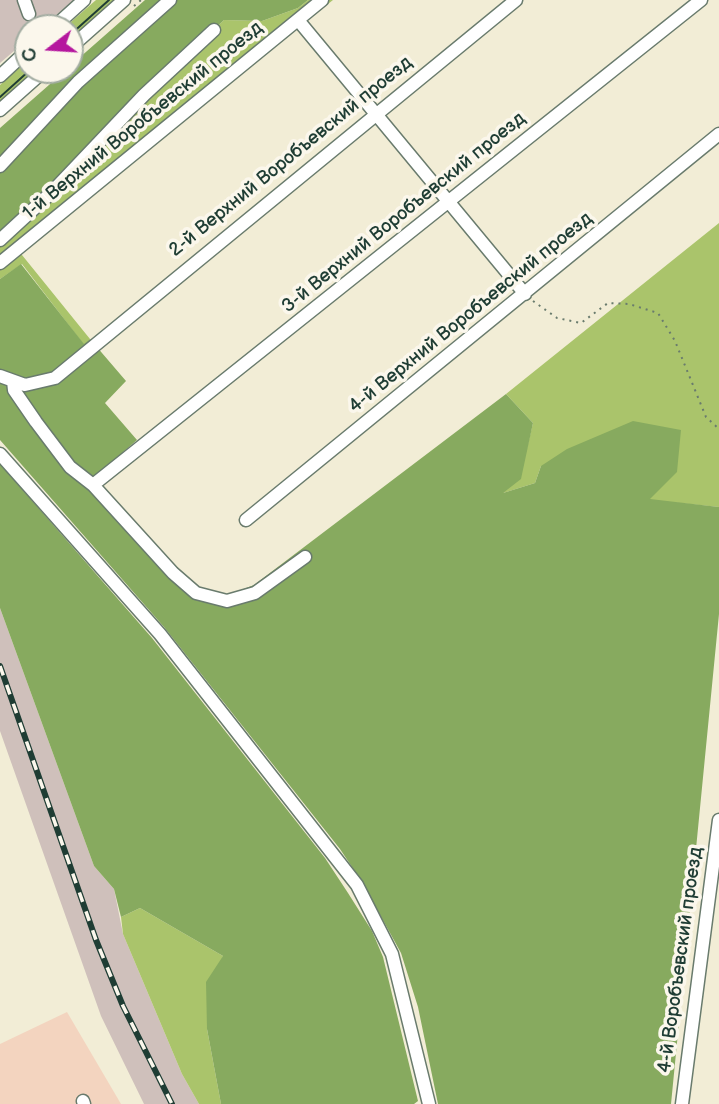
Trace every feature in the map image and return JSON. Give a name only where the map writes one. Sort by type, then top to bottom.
[{"type":"street","points":[[24,0],[29,14]]},
{"type":"street","points":[[68,14],[84,0]]},
{"type":"street","points":[[84,36],[124,0]]},
{"type":"street","points":[[0,166],[78,82],[170,0]]},
{"type":"street","name":"1-й Верхний Воробъевский проезд","points":[[0,262],[322,0]]},
{"type":"street","name":"2-й Верхний Воробъевский проезд","points":[[6,378],[26,386],[55,378],[92,344],[516,0]]},
{"type":"street","name":"3-й Верхний Воробъевский проезд","points":[[93,485],[701,0]]},
{"type":"street","points":[[298,19],[525,294]]},
{"type":"street","points":[[0,240],[52,192],[144,95],[214,30]]},
{"type":"street","points":[[0,76],[14,63]]},
{"type":"street","points":[[0,110],[29,84]]},
{"type":"street","name":"4-й Верхний Воробъевский проезд","points":[[246,520],[719,134]]},
{"type":"street","points":[[6,378],[70,467],[93,485],[173,573],[196,593],[227,601],[255,593],[305,557]]},
{"type":"street","points":[[0,454],[160,634],[357,885],[392,954],[429,1104]]},
{"type":"street","name":"4-й Воробъевский проезд","points":[[682,1104],[719,820]]},
{"type":"path","points":[[525,294],[557,318],[582,323],[608,303],[629,304],[658,313],[675,341],[706,417],[719,429]]},
{"type":"shaded area","points":[[0,0],[74,0],[58,14],[14,14],[14,51],[0,63]]},
{"type":"shaded area","points":[[0,608],[94,866],[114,889],[123,934],[182,1074],[199,1104],[144,1104],[101,1016],[0,731]]},
{"type":"shaded area","points":[[67,1012],[121,1104],[0,1104],[0,1044]]},
{"type":"green space","points":[[96,0],[114,0],[84,27],[84,14],[80,14]]},
{"type":"green space","points":[[145,0],[308,0],[298,8],[262,21],[224,20],[144,95],[0,240],[0,128],[50,84],[84,84],[84,54]]},
{"type":"green space","points":[[308,0],[333,0],[22,249],[22,255],[90,339],[84,345],[22,264],[0,279],[0,240],[144,95],[224,20],[262,21],[298,8]]},
{"type":"green space","points":[[14,72],[14,84],[20,84],[0,102],[0,85]]},
{"type":"green space","points":[[719,223],[719,507],[649,500],[541,466],[535,483],[500,494],[527,448],[533,423],[506,394]]},
{"type":"green space","points":[[21,264],[84,344],[90,339],[126,381],[105,403],[137,440],[92,479],[178,574],[199,589],[228,595],[254,585],[506,394],[533,423],[521,479],[503,493],[535,483],[541,466],[567,449],[633,421],[681,430],[677,472],[650,499],[719,507],[719,614],[671,1104],[438,1104],[418,1007],[401,953],[362,882],[340,849],[164,627],[0,440],[0,279]]},
{"type":"green space","points":[[0,464],[152,638],[325,858],[348,893],[372,931],[383,957],[418,1101],[414,1104],[221,1104],[207,1029],[206,982],[223,956],[140,908],[121,917],[114,889],[94,866],[0,608]]},
{"type":"green space","points":[[140,908],[223,956],[207,1029],[221,1104],[199,1104],[182,1074],[123,934],[121,917]]},
{"type":"tram line","points":[[84,22],[109,0]]},
{"type":"tram line","points":[[0,97],[14,84]]},
{"type":"railway","points":[[0,666],[96,940],[123,1006],[172,1104]]}]
